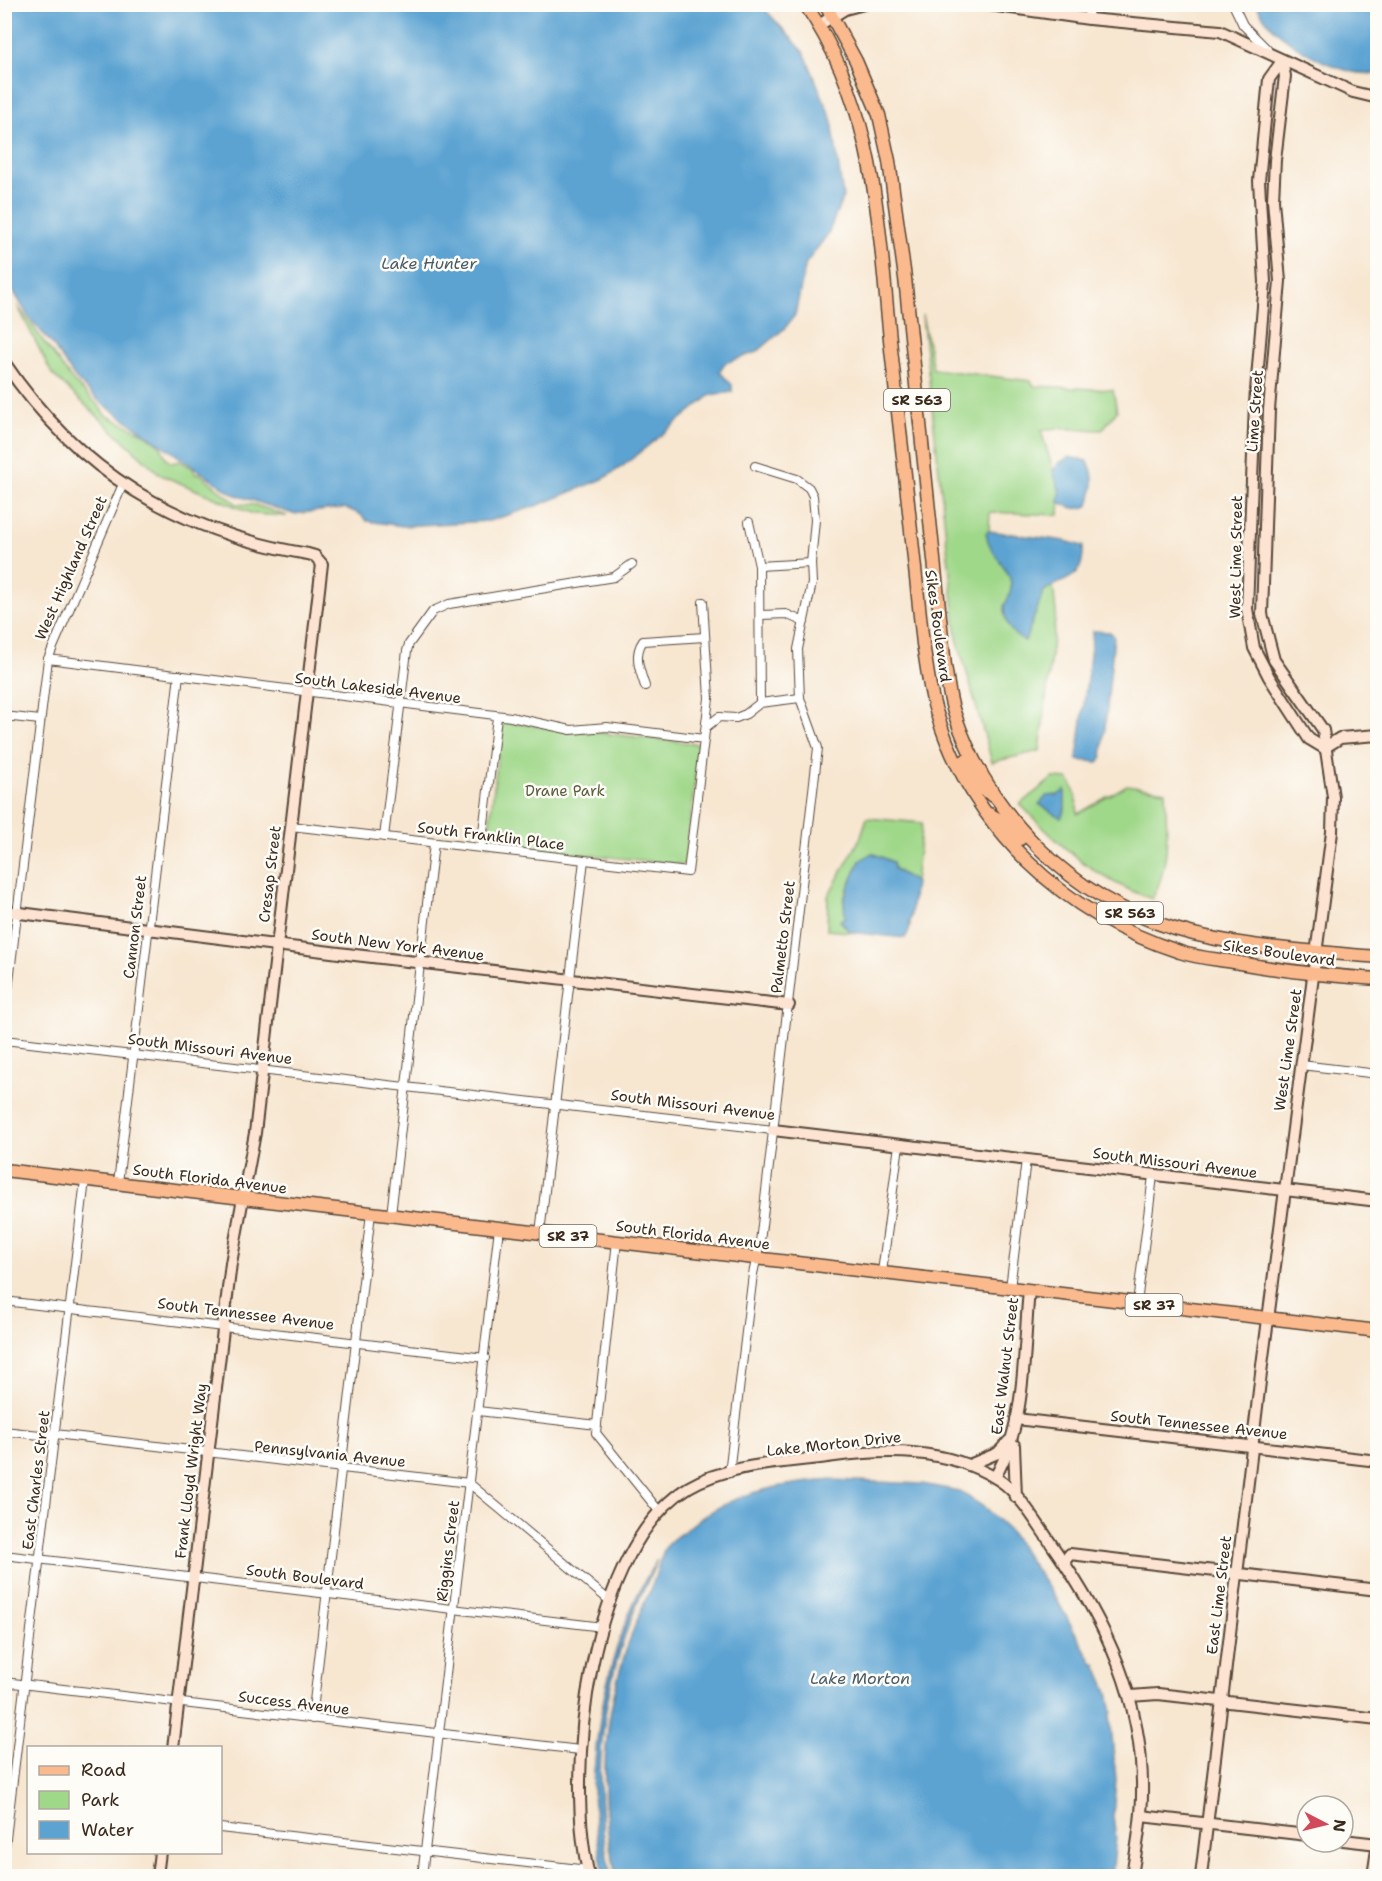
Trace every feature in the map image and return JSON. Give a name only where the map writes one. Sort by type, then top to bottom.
[{"type":"main road","name":"Sikes Boulevard","points":[[805,4],[819,25],[846,80],[870,160],[923,644],[935,710],[956,761],[985,813],[1017,853],[1042,877],[1096,916],[1181,953],[1314,975],[1377,979]]},
{"type":"main road","name":"Sikes Boulevard","points":[[825,4],[856,61],[879,115],[889,160],[905,278],[945,666],[954,713],[971,755],[1000,800],[1036,846],[1067,875],[1130,913],[1175,929],[1221,939],[1317,952],[1377,957]]},
{"type":"main road","points":[[948,741],[981,788],[1000,800]]},
{"type":"main road","points":[[985,813],[1006,823],[1059,874],[1067,875]]},
{"type":"main road","name":"South Florida Avenue","points":[[4,1170],[1377,1331]]},
{"type":"street","points":[[819,25],[845,9],[864,4]]},
{"type":"street","points":[[982,4],[1089,19],[1220,31],[1353,92],[1377,98]]},
{"type":"street","points":[[1087,4],[1089,19]]},
{"type":"street","points":[[1233,4],[1243,25],[1259,44],[1282,61]]},
{"type":"street","name":"West Lime Street","points":[[1268,1318],[1332,832],[1333,797],[1324,748],[1310,739],[1269,678],[1254,648],[1247,609],[1255,403],[1265,282],[1258,181],[1269,79],[1282,61]]},
{"type":"street","points":[[6,367],[39,408],[75,446],[123,484]]},
{"type":"street","points":[[706,727],[719,717],[736,718],[746,714],[760,703],[787,702],[800,698],[798,649],[812,583],[811,562],[815,520],[812,493],[797,479],[755,466]]},
{"type":"street","name":"Cresap Street","points":[[123,484],[174,514],[217,531],[315,556],[320,560],[322,568],[278,946],[243,1198]]},
{"type":"street","name":"West Highland Street","points":[[4,1022],[48,659],[123,484]]},
{"type":"street","points":[[749,522],[759,566],[760,703]]},
{"type":"street","points":[[759,566],[811,562]]},
{"type":"street","points":[[384,837],[399,704],[409,644],[433,612],[440,607],[614,577],[632,564]]},
{"type":"street","points":[[703,602],[709,684],[704,739]]},
{"type":"street","points":[[761,615],[786,614],[804,622]]},
{"type":"street","points":[[645,686],[637,659],[638,648],[643,641],[705,637]]},
{"type":"street","name":"South Lakeside Avenue","points":[[48,659],[511,717],[571,730],[607,727],[704,739]]},
{"type":"street","name":"Cannon Street","points":[[118,1183],[179,675]]},
{"type":"street","name":"Palmetto Street","points":[[729,1473],[755,1257],[760,1242],[818,748],[800,698]]},
{"type":"street","points":[[4,716],[40,720]]},
{"type":"street","points":[[481,848],[497,717]]},
{"type":"street","points":[[1324,748],[1340,738],[1377,735]]},
{"type":"street","name":"South Franklin Place","points":[[291,826],[688,872],[704,739]]},
{"type":"street","points":[[390,1215],[434,843]]},
{"type":"street","points":[[540,1233],[584,860]]},
{"type":"street","name":"South New York Avenue","points":[[4,911],[278,946],[789,1005]]},
{"type":"street","name":"South Missouri Avenue","points":[[4,1040],[1377,1201]]},
{"type":"street","points":[[1301,1065],[1377,1074]]},
{"type":"street","points":[[882,1272],[899,1145]]},
{"type":"street","points":[[1011,1288],[1026,1160]]},
{"type":"street","points":[[1137,1303],[1153,1176]]},
{"type":"street","name":"East Charles Street","points":[[4,1855],[86,1180]]},
{"type":"street","name":"Frank Lloyd Wright Way","points":[[173,1746],[231,1263],[243,1198]]},
{"type":"street","points":[[312,1719],[371,1213]]},
{"type":"street","name":"Riggins Street","points":[[422,1876],[499,1228]]},
{"type":"street","points":[[617,1241],[596,1433],[658,1510]]},
{"type":"street","name":"East Walnut Street","points":[[995,1477],[1007,1456],[1014,1433],[1029,1290]]},
{"type":"street","name":"South Tennessee Avenue","points":[[4,1301],[485,1358]]},
{"type":"street","name":"East Lime Street","points":[[1201,1876],[1268,1318]]},
{"type":"street","points":[[478,1411],[597,1425]]},
{"type":"street","name":"South Tennessee Avenue","points":[[1016,1419],[1377,1461]]},
{"type":"street","name":"Pennsylvania Avenue","points":[[4,1431],[49,1436],[55,1434],[208,1454],[469,1483]]},
{"type":"street","points":[[969,1465],[1004,1450],[1014,1433]]},
{"type":"street","points":[[1014,1433],[1016,1497]]},
{"type":"street","name":"Lake Morton Drive","points":[[589,1873],[580,1807],[580,1750],[589,1682],[611,1602],[638,1543],[658,1510],[691,1486],[729,1473],[821,1457],[900,1451],[920,1452],[969,1465],[995,1477],[1016,1497],[1064,1562],[1106,1631],[1130,1696],[1139,1740],[1141,1816],[1132,1876]]},
{"type":"street","points":[[469,1483],[611,1602]]},
{"type":"street","points":[[1064,1562],[1070,1554],[1377,1590]]},
{"type":"street","name":"South Boulevard","points":[[4,1555],[603,1627]]},
{"type":"street","name":"Success Avenue","points":[[4,1682],[580,1750]]},
{"type":"street","points":[[1130,1696],[1146,1693],[1377,1719]]},
{"type":"street","points":[[1141,1816],[1295,1834]]},
{"type":"street","points":[[222,1828],[589,1873]]},
{"type":"street","points":[[1355,1841],[1377,1844],[1374,1876]]},
{"type":"street","points":[[157,1876],[160,1854]]},
{"type":"green space","points":[[17,305],[72,380],[99,406],[105,415],[150,437],[161,447],[171,463],[181,461],[194,469],[195,474],[199,473],[237,504],[255,505],[287,516],[253,514],[161,475],[52,374]]},
{"type":"green space","points":[[922,315],[933,369],[1031,381],[1034,386],[1113,390],[1117,411],[1102,430],[1054,428],[1041,431],[1060,492],[1059,515],[990,512],[989,531],[986,533],[1003,560],[1011,582],[1004,612],[1027,635],[1044,591],[1053,585],[1056,612],[1040,751],[992,762],[957,638]]},
{"type":"green space","name":"Drane Park","points":[[502,722],[699,744],[685,865],[487,844]]},
{"type":"green space","points":[[1053,778],[1068,779],[1071,783],[1076,796],[1078,814],[1127,785],[1165,791],[1167,833],[1165,860],[1152,899],[1113,882],[1080,860],[1020,804]]},
{"type":"green space","points":[[867,818],[922,823],[915,882],[894,869],[893,862],[872,853],[860,861],[844,899],[845,919],[840,921],[850,932],[827,930],[828,896],[860,839]]},
{"type":"water","name":"Lake Hunter","points":[[4,5],[761,5],[804,52],[832,120],[843,197],[828,234],[806,263],[795,315],[785,328],[757,352],[725,363],[720,372],[732,385],[732,392],[711,395],[623,466],[603,479],[536,506],[489,521],[403,526],[367,521],[360,514],[345,508],[293,514],[233,494],[100,402],[75,378],[52,344],[28,316],[11,287],[4,267]]},
{"type":"water","points":[[1257,5],[1377,5],[1377,74],[1359,73],[1337,67],[1296,46],[1272,26]]},
{"type":"water","points":[[1069,457],[1087,461],[1092,471],[1089,505],[1081,508],[1074,508],[1059,502],[1060,492],[1053,471],[1059,463]]},
{"type":"water","points":[[989,531],[1065,541],[1083,546],[1081,566],[1077,572],[1044,591],[1025,641],[1012,632],[1005,617],[1004,606],[1010,594],[1011,584],[1005,568],[989,543],[986,533]]},
{"type":"water","points":[[1093,631],[1110,632],[1114,636],[1102,758],[1098,762],[1077,760]]},
{"type":"water","points":[[1065,790],[1065,809],[1061,818],[1039,804],[1047,796],[1058,795]]},
{"type":"water","points":[[872,853],[893,862],[894,869],[915,882],[909,931],[905,938],[850,932],[840,920],[845,918],[844,899],[860,861]]},
{"type":"water","name":"Lake Morton","points":[[833,1480],[922,1484],[959,1491],[984,1507],[1009,1530],[1058,1602],[1093,1664],[1096,1664],[1108,1692],[1112,1712],[1110,1715],[1116,1779],[1113,1817],[1116,1837],[1112,1876],[616,1876],[605,1801],[608,1729],[614,1693],[624,1658],[664,1550],[667,1545],[705,1516],[739,1498],[775,1487]]},
{"type":"water","points":[[657,1560],[620,1650],[605,1714],[600,1779],[601,1812],[611,1876],[604,1876],[593,1798],[600,1717],[621,1635],[643,1584]]}]
